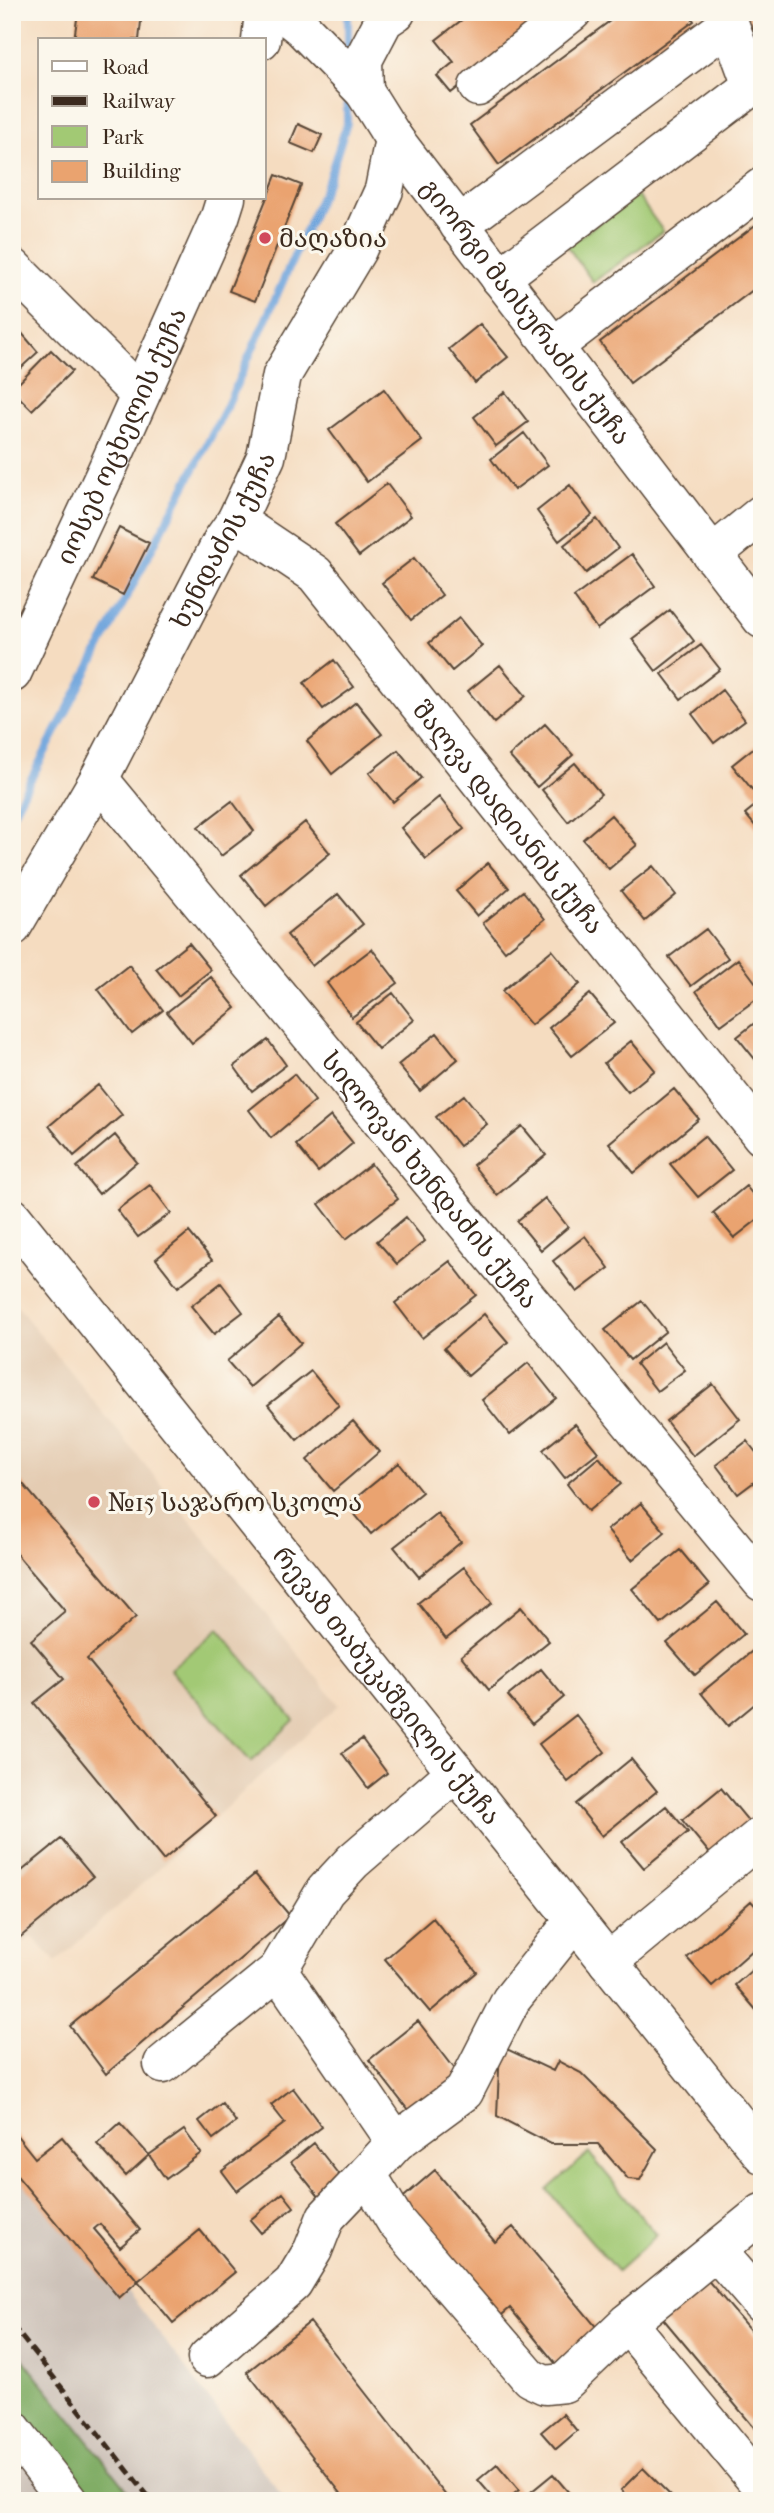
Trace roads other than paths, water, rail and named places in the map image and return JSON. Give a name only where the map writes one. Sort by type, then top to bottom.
[{"type":"street","points":[[261,38],[264,12]]},
{"type":"street","points":[[364,91],[363,60],[384,20],[396,12]]},
{"type":"street","points":[[478,87],[572,12]]},
{"type":"street","points":[[459,225],[727,18],[757,98],[500,278]]},
{"type":"street","name":"გიორგი მაისურაძის ქუჩა","points":[[292,20],[364,91],[394,139],[762,619]]},
{"type":"street","name":"ხუნდაძის ქუჩა","points":[[12,927],[99,779],[222,541],[236,521],[266,457],[282,375],[356,250],[384,190],[394,139]]},
{"type":"street","points":[[553,347],[762,187]]},
{"type":"street","name":"იოსებ ოცხელის ქუჩა","points":[[15,659],[140,395],[225,200]]},
{"type":"street","points":[[12,267],[140,395]]},
{"type":"street","points":[[712,555],[762,514]]},
{"type":"street","name":"შალვა დადიანის ქუჩა","points":[[236,521],[315,574],[762,1136]]},
{"type":"street","name":"სილოვან ხუნდაძის ქუჩა","points":[[99,779],[762,1581]]},
{"type":"street","name":"რევაზ თაბუკაშვილის ქუჩა","points":[[12,1217],[762,2154]]},
{"type":"street","points":[[163,2064],[278,1970],[325,1891],[353,1861],[456,1772]]},
{"type":"street","points":[[608,1962],[762,1835]]},
{"type":"street","points":[[207,2358],[293,2283],[313,2250],[326,2217],[396,2142],[464,2092],[511,2000],[575,1920]]},
{"type":"street","points":[[278,1970],[396,2142]]},
{"type":"street","points":[[367,2174],[396,2222],[530,2378],[545,2385],[564,2383],[627,2323],[762,2213]]},
{"type":"street","points":[[716,2251],[762,2304]]},
{"type":"street","points":[[627,2323],[762,2487]]},
{"type":"street","points":[[12,2430],[68,2501]]},
{"type":"waterway","points":[[348,12],[348,55]]},
{"type":"waterway","points":[[12,815],[226,408],[328,181],[347,123],[347,92]]},
{"type":"railway","points":[[12,2325],[152,2501]]},
{"type":"place","name":"მაღაზია","points":[[265,238]]},
{"type":"place","name":"№15 საჯარო სკოლა","points":[[94,1502]]}]
